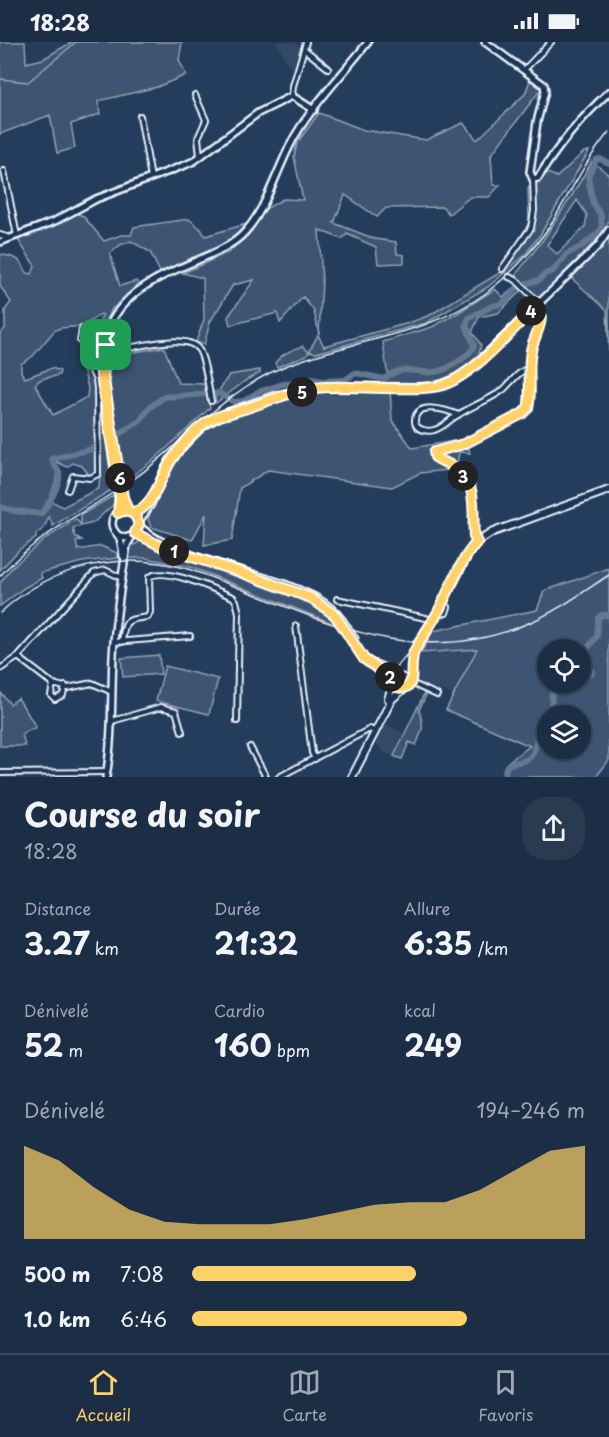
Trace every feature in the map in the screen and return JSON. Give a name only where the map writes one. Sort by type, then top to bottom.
[{"type":"main road","points":[[122,572],[122,545],[112,524],[118,513],[120,491],[103,375],[103,351],[113,318],[130,296],[156,278],[218,251],[244,233],[272,186],[295,136],[368,42]]},
{"type":"main road","points":[[484,42],[541,81],[545,88],[537,122],[530,172],[532,179],[538,177],[587,114],[609,92]]},
{"type":"main road","points":[[0,242],[55,221],[96,199],[185,165],[258,113],[292,96],[315,110]]},
{"type":"main road","points":[[106,774],[112,720],[114,642],[127,545],[151,504],[167,466],[183,445],[202,427],[221,415],[315,388],[425,388],[444,384],[471,369],[597,246],[609,230]]},
{"type":"main road","points":[[118,513],[138,511],[150,501],[158,488]]},
{"type":"main road","points":[[351,777],[392,692],[392,681],[398,670],[414,653],[477,542],[493,532],[609,490]]},
{"type":"main road","points":[[120,491],[130,512],[139,524],[169,546],[312,595],[329,606],[341,620],[364,659],[397,687],[403,688]]},
{"type":"main road","points":[[118,536],[125,538],[133,535],[167,549],[311,598],[341,620]]},
{"type":"main road","points":[[353,640],[379,666],[406,670],[410,674]]},
{"type":"main road","points":[[374,731],[392,699],[411,683],[410,674],[414,653]]},
{"type":"street","points":[[292,96],[306,42]]},
{"type":"street","points":[[524,70],[551,42]]},
{"type":"street","points":[[304,49],[328,68]]},
{"type":"street","points":[[195,94],[206,120],[198,138],[200,156]]},
{"type":"street","points":[[140,117],[151,179]]},
{"type":"street","points":[[3,171],[17,236]]},
{"type":"street","points":[[502,269],[531,228],[534,211],[532,179]]},
{"type":"street","points":[[0,235],[10,238]]},
{"type":"street","points":[[477,542],[474,537],[472,495],[468,482],[456,469],[435,457],[434,452],[464,444],[525,411],[529,404],[528,369],[532,345],[542,316],[538,304],[525,288],[509,277]]},
{"type":"street","points":[[82,329],[80,341],[84,345],[103,351],[181,340],[188,342],[198,349],[209,396]]},
{"type":"street","points":[[68,490],[73,476],[90,478],[98,474],[97,388],[90,367],[103,351]]},
{"type":"street","points":[[458,415],[436,408],[423,409],[415,420],[417,426],[422,430],[435,430],[458,415],[488,401],[522,371],[528,369]]},
{"type":"street","points":[[0,669],[18,657],[94,573],[105,570],[117,577],[122,572]]},
{"type":"street","points":[[122,642],[125,623],[129,619],[148,616],[150,612],[149,577],[152,574],[167,574],[190,580],[233,597],[239,613],[237,721]]},
{"type":"street","points":[[338,599],[434,619]]},
{"type":"street","points":[[296,626],[312,753],[315,759]]},
{"type":"street","points":[[114,642],[190,636]]},
{"type":"street","points":[[18,657],[53,684],[68,688],[92,683],[113,692]]},
{"type":"street","points":[[411,683],[437,694]]},
{"type":"street","points":[[53,684],[51,695],[55,699],[63,695],[65,686]]},
{"type":"street","points":[[112,720],[161,707],[176,711],[182,732]]},
{"type":"street","points":[[279,777],[370,729],[374,731]]},
{"type":"street","points":[[250,747],[266,777]]},
{"type":"street","points":[[0,773],[106,774]]},
{"type":"shaded area","points":[[0,42],[25,42],[26,63],[43,59],[72,42],[182,42],[179,60],[186,75],[157,87],[98,101],[100,114],[71,124],[75,148],[57,153],[50,115],[0,134]]},
{"type":"shaded area","points":[[276,42],[296,42],[301,50],[294,74]]},
{"type":"shaded area","points":[[530,80],[541,89],[491,155],[493,185],[500,185],[489,197],[470,197],[449,214],[443,207],[386,208],[377,217],[345,195],[334,223],[375,239],[396,242],[397,254],[404,255],[404,263],[378,264],[376,247],[347,234],[342,239],[319,230],[322,281],[319,334],[314,311],[303,297],[280,323],[277,313],[230,325],[228,317],[254,280],[233,285],[210,322],[204,345],[196,342],[204,319],[203,278],[183,273],[229,252],[249,232],[262,211],[283,199],[303,200],[294,157],[297,143],[319,113],[364,130],[426,140],[463,123],[477,140],[525,94]]},
{"type":"shaded area","points":[[589,151],[540,235],[524,256],[488,287],[426,323],[316,353],[309,351],[318,335],[324,346],[430,315],[501,272],[529,222],[528,189],[532,183],[548,173],[557,177],[584,152]]},
{"type":"shaded area","points":[[592,161],[609,175],[609,220],[600,236],[539,299],[525,287],[498,313],[479,317],[472,332],[481,345],[479,353],[474,361],[459,374],[424,388],[382,388],[382,381],[388,378],[383,342],[432,327],[495,289],[503,297],[519,284],[516,280],[517,273],[543,240]],"holes":[[[577,200],[587,215],[585,227],[557,254],[547,245]]]},
{"type":"shaded area","points":[[73,212],[83,216],[104,241],[121,235],[131,235],[134,227],[189,219],[201,229],[205,236],[246,224],[244,233],[228,244],[161,274],[150,252],[131,241],[120,245],[110,254],[120,286],[136,281],[138,283],[112,309],[106,322],[100,320],[103,315],[101,314],[83,326],[60,328],[54,331],[33,356],[21,364],[21,372],[25,378],[52,368],[60,371],[59,375],[43,378],[35,385],[53,415],[87,397],[88,388],[82,365],[78,364],[92,354],[95,360],[91,364],[98,395],[101,396],[116,487],[53,526],[49,517],[44,528],[36,534],[36,538],[20,549],[0,570],[0,333],[5,329],[5,310],[11,302],[0,286],[0,254],[17,259],[27,273],[32,274],[35,266],[17,238],[54,224]],"holes":[[[54,458],[55,461],[67,467],[73,463],[82,466],[90,476],[100,471],[99,488],[63,507],[49,500],[58,475],[51,460]]]},
{"type":"shaded area","points":[[609,237],[609,357],[607,310],[570,277]]},
{"type":"shaded area","points":[[303,346],[309,351],[307,355],[277,367],[275,363],[291,350]]},
{"type":"shaded area","points":[[164,347],[178,383],[204,384],[210,408],[156,458],[124,482],[111,398],[108,360],[112,356]]},
{"type":"shaded area","points":[[260,370],[260,373],[248,379],[216,403],[215,397],[229,375]]},
{"type":"shaded area","points":[[390,390],[392,420],[412,448],[466,439],[470,453],[459,452],[456,469],[420,473],[392,487],[268,470],[240,488],[232,540],[204,545],[206,514],[192,540],[151,527],[148,519],[151,511],[182,449],[212,421],[310,391]]},
{"type":"shaded area","points":[[116,494],[115,503],[93,523],[73,528],[75,536],[82,540],[76,542],[78,550],[101,546],[117,553],[118,558],[82,562],[40,573],[42,578],[0,606],[0,583],[12,567],[45,539],[76,519],[81,525],[81,515]]},
{"type":"shaded area","points":[[142,540],[174,554],[311,601],[337,625],[191,567],[146,558],[128,558],[128,547]]},
{"type":"shaded area","points":[[609,568],[609,760],[596,777],[502,777],[508,762],[530,746],[446,710],[477,649],[421,653],[433,631],[537,610],[544,591]]},
{"type":"shaded area","points":[[477,648],[454,695],[415,681],[415,666],[421,653]]},
{"type":"shaded area","points":[[159,655],[161,674],[123,677],[121,658]]},
{"type":"shaded area","points":[[165,666],[218,679],[209,714],[156,701]]},
{"type":"shaded area","points":[[0,692],[10,704],[18,698],[36,727],[22,734],[25,746],[0,746]]},
{"type":"shaded area","points":[[424,694],[426,695],[419,710],[422,720],[421,734],[416,745],[409,742],[402,759],[394,756]]},
{"type":"shaded area","points":[[383,723],[404,733],[394,756],[385,753],[374,741]]},
{"type":"waterway","points":[[0,79],[28,82],[76,42]]},
{"type":"waterway","points":[[119,434],[140,421],[149,408],[164,397],[219,393],[234,402],[244,401],[258,392],[283,384],[301,383],[311,379],[345,380],[355,373],[384,379],[397,371],[434,372],[451,366],[467,355],[474,346],[466,325],[469,318],[503,303],[520,285],[539,280],[545,274],[553,271],[567,254],[581,247],[602,228],[601,215],[593,204],[588,176],[596,160],[600,159],[609,163]]},
{"type":"waterway","points":[[0,507],[41,514],[58,482],[58,471],[52,459],[96,448]]},
{"type":"waterway","points":[[591,644],[597,636],[598,618],[602,615],[609,615]]},
{"type":"waterway","points":[[591,668],[591,673]]},
{"type":"waterway","points":[[505,777],[507,766],[531,756],[539,723],[551,709],[552,693]]},
{"type":"railway","points":[[0,576],[47,535],[154,464],[223,403],[261,377],[308,358],[438,320],[486,293],[513,270],[537,244],[609,132]]},
{"type":"railway","points":[[0,613],[42,583],[64,573],[88,566],[138,561],[163,563],[188,569],[314,618],[356,631],[398,640],[441,643],[485,637],[531,622],[609,575]]},
{"type":"route","points":[[536,306],[539,308],[542,316],[532,345],[528,369],[528,408],[522,414],[464,444],[434,452],[435,457],[456,469],[468,482],[472,495],[474,537],[477,542],[413,654],[409,685],[403,688],[395,686],[392,679],[364,659],[335,615],[311,598],[167,549],[135,533],[139,524],[135,515],[125,510],[118,513],[120,499],[101,375],[102,354],[99,349],[106,345],[109,350],[106,354],[103,375],[123,497],[128,511],[132,512],[138,511],[150,501],[167,466],[183,445],[202,427],[217,417],[315,388],[425,388],[444,384],[464,375],[536,306]]}]
